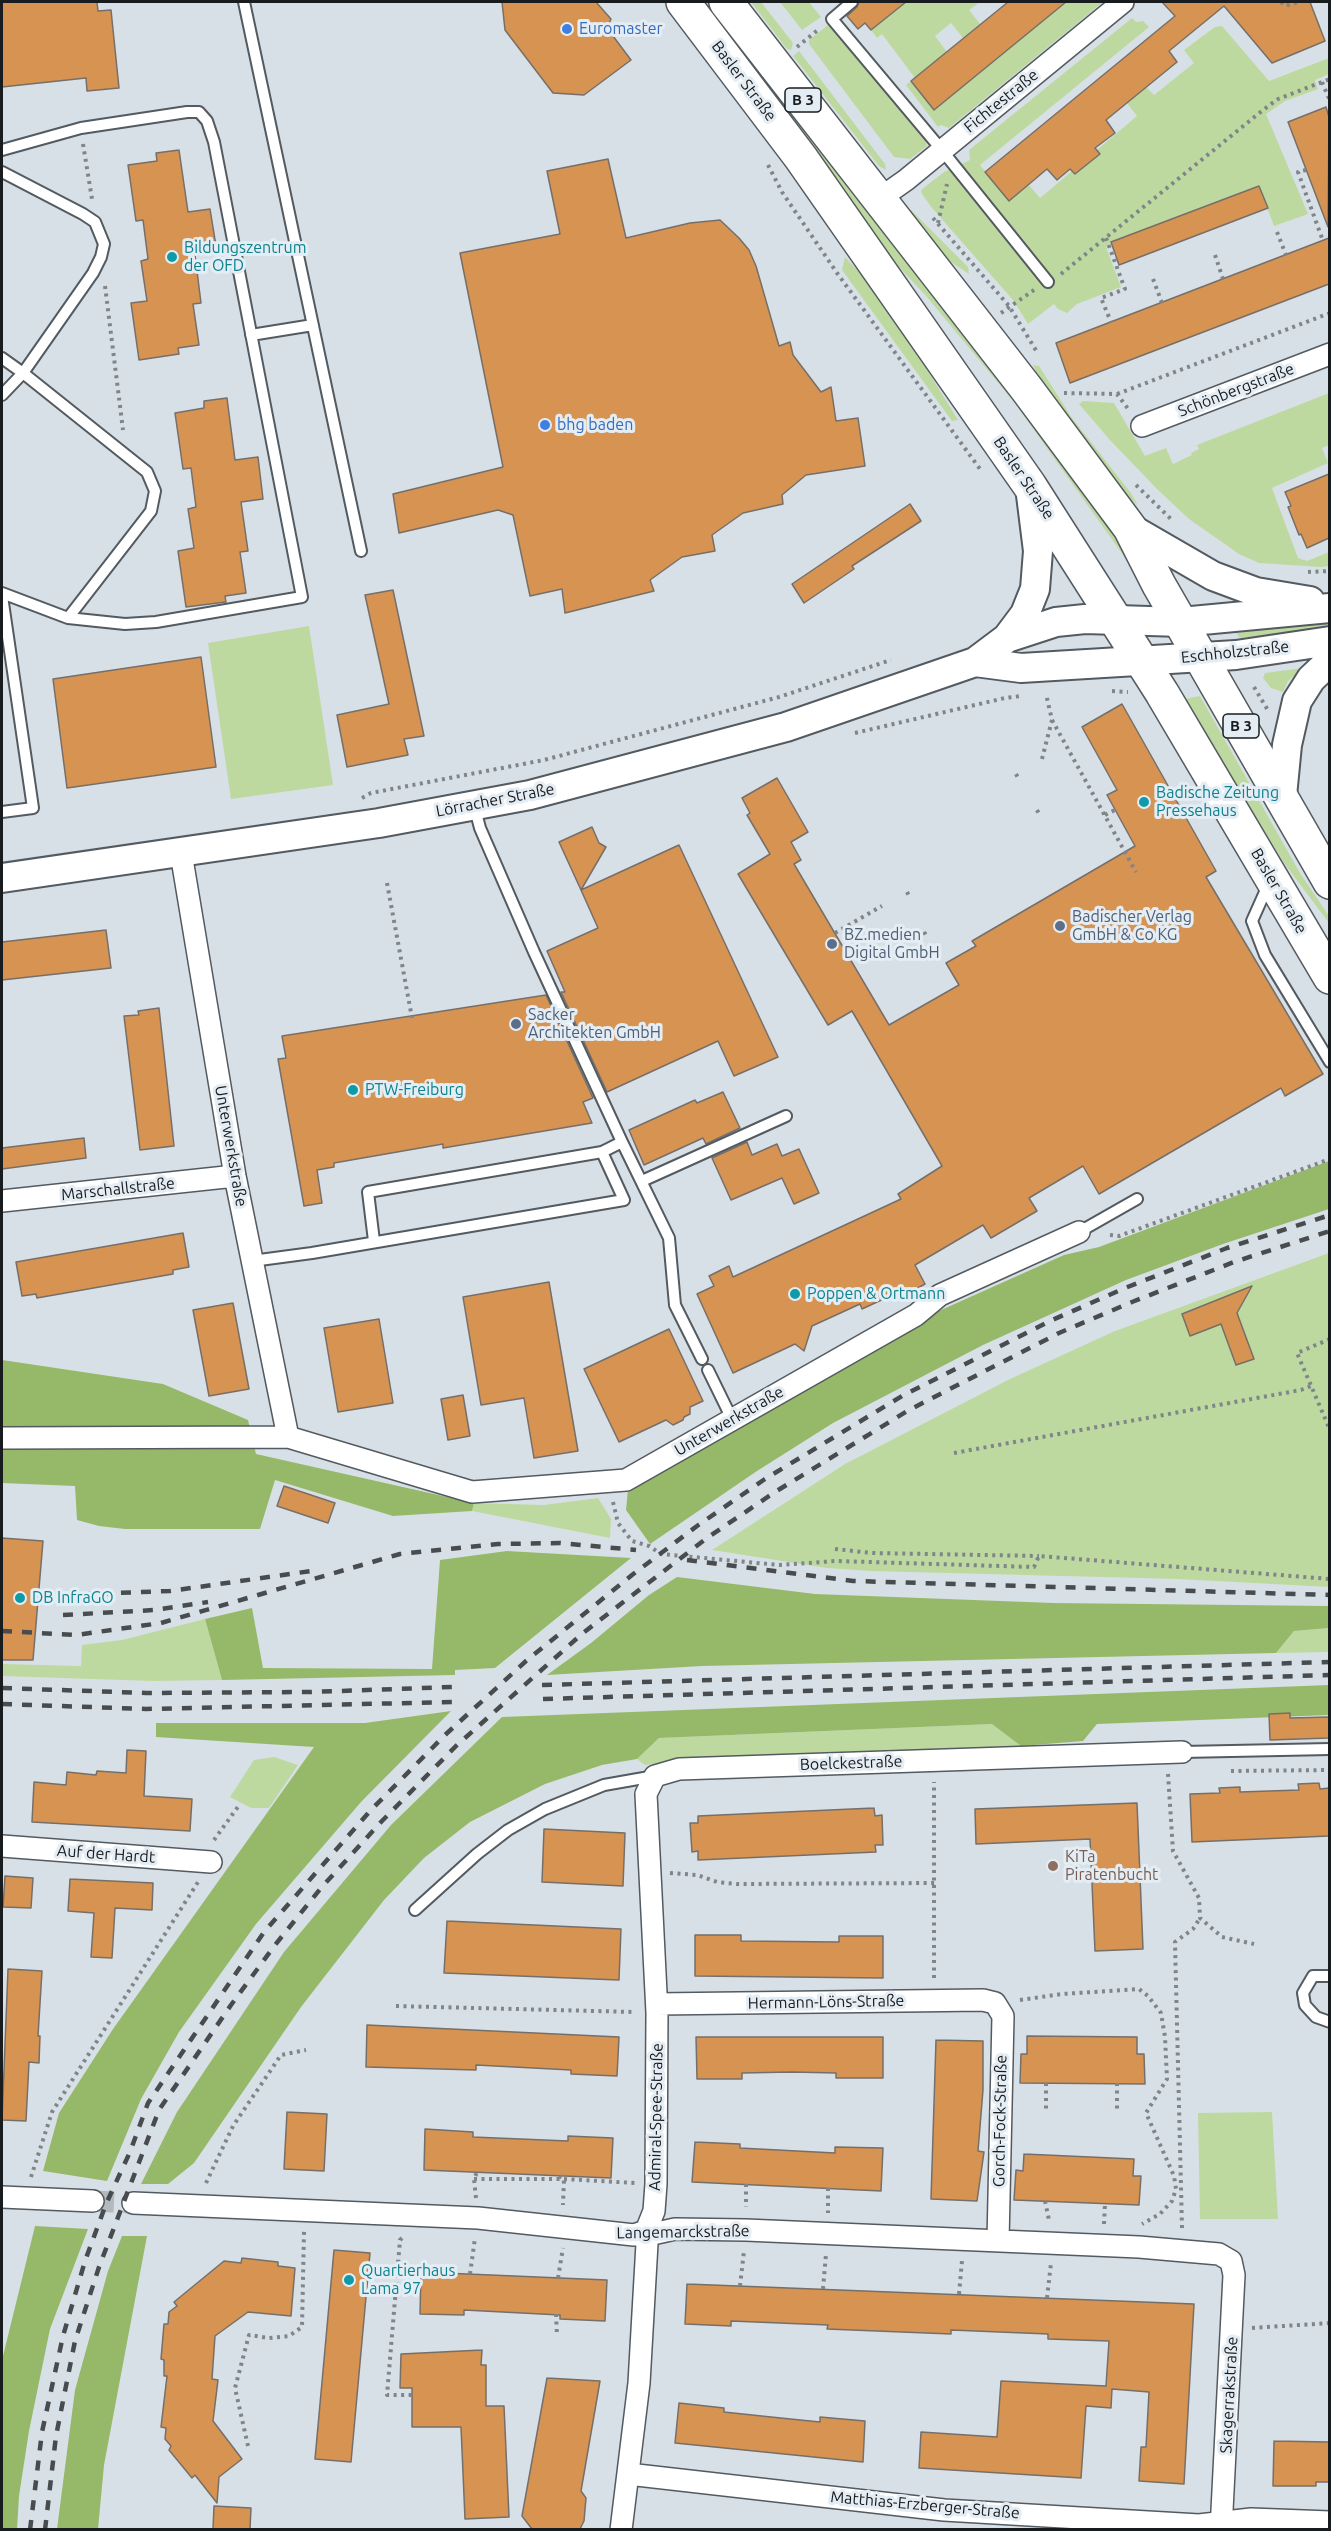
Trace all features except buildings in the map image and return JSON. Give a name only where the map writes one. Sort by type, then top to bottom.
[{"type":"main road","name":"Basler Straße","points":[[683,2],[801,158],[1030,486],[1141,660],[1329,977]]},
{"type":"main road","name":"Basler Straße","points":[[726,2],[1026,388],[1130,528],[1329,882]]},
{"type":"street","name":"Fichtestraße","points":[[879,199],[946,156],[1123,2]]},
{"type":"street","name":"Schönbergstraße","points":[[1142,426],[1329,354]]},
{"type":"street","points":[[1007,638],[1025,614],[1035,589],[1038,551],[1030,486]]},
{"type":"street","points":[[1130,528],[1213,576],[1256,592],[1329,606]]},
{"type":"street","name":"Eschholzstraße","points":[[1181,622],[1329,606]]},
{"type":"street","name":"Lörracher Straße","points":[[2,878],[380,823],[530,795],[786,727],[975,662],[1007,638],[1056,622],[1115,619],[1181,622]]},
{"type":"street","name":"Eschholzstraße","points":[[1141,660],[1236,655],[1329,641]]},
{"type":"street","name":"Lörracher Straße","points":[[975,662],[1021,668],[1141,660]]},
{"type":"street","points":[[1282,796],[1287,745],[1297,701],[1311,679],[1329,661]]},
{"type":"street","name":"Unterwerkstraße","points":[[181,853],[236,1176],[288,1437]]},
{"type":"street","name":"Marschallstraße","points":[[2,1201],[236,1176]]},
{"type":"street","name":"Unterwerkstraße","points":[[2,1438],[288,1437],[472,1492],[626,1480],[916,1315],[940,1295],[1079,1232]]},
{"type":"street","name":"Boelckestraße","points":[[655,1776],[679,1768],[1175,1752]]},
{"type":"street","name":"Admiral-Spee-Straße","points":[[621,2529],[641,2362],[648,2232],[654,2211],[656,2184],[657,2008],[652,1872],[646,1794],[655,1776]]},
{"type":"street","name":"Auf der Hardt","points":[[2,1846],[211,1862]]},
{"type":"street","name":"Hermann-Löns-Straße","points":[[657,2008],[983,2000],[995,2003]]},
{"type":"street","name":"Gorch-Fock-Straße","points":[[995,2003],[1003,2016],[998,2241]]},
{"type":"street","points":[[2,2197],[93,2201]]},
{"type":"street","name":"Langemarckstraße","points":[[133,2203],[478,2218],[562,2229],[634,2235],[675,2229],[746,2230],[1182,2250],[1220,2254],[1231,2261]]},
{"type":"street","name":"Skagerrakstraße","points":[[1222,2526],[1234,2275],[1231,2261]]},
{"type":"street","name":"Matthias-Erzberger-Straße","points":[[628,2474],[944,2510],[1222,2526],[1251,2519],[1329,2522]]},
{"type":"lane","points":[[244,2],[361,551]]},
{"type":"lane","points":[[852,2],[831,19],[1048,282]]},
{"type":"lane","points":[[2,150],[81,128],[187,112],[199,112],[207,121],[214,142],[302,597],[156,622],[125,624],[68,618],[2,595],[33,808],[2,812]]},
{"type":"lane","points":[[2,172],[95,222],[104,243],[101,257],[93,273],[23,373],[2,395]]},
{"type":"lane","points":[[251,335],[313,325]]},
{"type":"lane","points":[[2,358],[147,472],[155,490],[155,502],[151,511],[68,618]]},
{"type":"lane","points":[[474,805],[480,828],[622,1142],[669,1238],[675,1305],[702,1359]]},
{"type":"lane","points":[[1272,878],[1252,921],[1265,955],[1329,1062]]},
{"type":"lane","points":[[642,1181],[786,1116]]},
{"type":"lane","points":[[374,1241],[368,1192],[602,1152],[622,1142]]},
{"type":"lane","points":[[252,1261],[312,1253],[624,1200],[602,1152]]},
{"type":"lane","name":"Unterwerkstraße","points":[[1079,1232],[1137,1199]]},
{"type":"lane","points":[[708,1370],[732,1419]]},
{"type":"lane","name":"Boelckestraße","points":[[1175,1752],[1329,1749]]},
{"type":"lane","name":"Boelckestraße","points":[[415,1910],[508,1830],[545,1809],[604,1785],[655,1776]]},
{"type":"lane","points":[[1329,1976],[1313,1976],[1303,1993],[1305,2005],[1316,2017],[1329,2022]]},
{"type":"path","points":[[1281,2],[1285,6],[1298,2]]},
{"type":"path","points":[[794,50],[831,19]]},
{"type":"path","points":[[929,214],[1009,306],[1071,268],[1278,99],[1329,79]]},
{"type":"path","points":[[1322,82],[1329,101]]},
{"type":"path","points":[[81,128],[95,222]]},
{"type":"path","points":[[938,224],[946,156]]},
{"type":"path","points":[[768,164],[782,192],[837,273],[981,470]]},
{"type":"path","points":[[1306,170],[1298,172],[1323,241]]},
{"type":"path","points":[[1277,231],[1286,255]]},
{"type":"path","points":[[1106,238],[1125,289],[1101,298],[1111,322]]},
{"type":"path","points":[[1215,255],[1223,279]]},
{"type":"path","points":[[101,257],[126,455]]},
{"type":"path","points":[[1153,279],[1161,303]]},
{"type":"path","points":[[1063,393],[1117,394],[1329,314]]},
{"type":"path","points":[[1117,394],[1142,426]]},
{"type":"path","points":[[354,802],[371,792],[544,760],[778,697],[900,658]]},
{"type":"path","points":[[1250,681],[1272,717]]},
{"type":"path","points":[[1036,695],[1046,694],[1052,720],[1136,872]]},
{"type":"path","points":[[854,734],[1005,698],[1025,696]]},
{"type":"path","points":[[1042,759],[1052,720]]},
{"type":"path","points":[[1105,815],[1115,810]]},
{"type":"path","points":[[387,883],[412,1018]]},
{"type":"path","points":[[907,892],[910,898]]},
{"type":"path","points":[[835,933],[882,906]]},
{"type":"path","points":[[924,932],[927,937]]},
{"type":"path","points":[[1079,1232],[1119,1236],[1329,1159]]},
{"type":"path","points":[[1329,1339],[1297,1353],[1329,1430]]},
{"type":"path","points":[[954,1453],[1301,1390],[1311,1386]]},
{"type":"path","points":[[613,1481],[613,1507],[618,1523],[632,1541],[649,1546],[661,1554],[779,1565],[836,1561],[1034,1567],[1039,1556]]},
{"type":"path","points":[[835,1549],[872,1553],[1039,1556],[1329,1579]]},
{"type":"path","points":[[1175,1752],[1173,1851],[1199,1898],[1200,1918],[1193,1929],[1175,1941],[1182,2250]]},
{"type":"path","points":[[934,1760],[934,2001]]},
{"type":"path","points":[[25,2198],[52,2112],[211,1862],[214,1840],[240,1804]]},
{"type":"path","points":[[652,1872],[697,1875],[717,1882],[737,1884],[935,1883]]},
{"type":"path","points":[[1200,1918],[1222,1937],[1254,1944]]},
{"type":"path","points":[[995,2003],[1062,1994],[1139,1989],[1148,1996],[1161,2013],[1165,2037],[1167,2079],[1146,2113],[1174,2176],[1176,2189],[1172,2201],[1160,2214],[1141,2225]]},
{"type":"path","points":[[396,2006],[657,2008]]},
{"type":"path","points":[[195,2206],[233,2126],[281,2055],[306,2050]]},
{"type":"path","points":[[1046,2083],[1046,2112]]},
{"type":"path","points":[[1117,2083],[1117,2112]]},
{"type":"path","points":[[559,2176],[564,2179]]},
{"type":"path","points":[[474,2179],[564,2179],[656,2184]]},
{"type":"path","points":[[558,2278],[565,2238],[562,2229],[564,2179]]},
{"type":"path","points":[[248,2446],[235,2388],[249,2336],[269,2338],[289,2336],[302,2326],[304,2210]]},
{"type":"path","points":[[416,2396],[387,2395],[400,2240],[423,2216]]},
{"type":"path","points":[[470,2274],[478,2218]]},
{"type":"path","points":[[740,2286],[746,2230]]},
{"type":"path","points":[[823,2289],[828,2233]]},
{"type":"path","points":[[959,2294],[964,2239]]},
{"type":"path","points":[[1047,2298],[1054,2244]]},
{"type":"path","points":[[555,2314],[557,2336]]},
{"type":"path","points":[[1253,2328],[1329,2324]]},
{"type":"green space","points":[[701,2],[712,2],[821,141],[1139,567],[1136,573],[1014,402],[927,297],[885,252]]},
{"type":"green space","points":[[751,2],[761,2],[793,43],[791,50],[787,49]]},
{"type":"green space","points":[[780,2],[809,2],[821,17],[802,30]]},
{"type":"green space","points":[[887,2],[980,2],[969,10],[980,24],[963,38],[951,23],[935,36],[947,52],[915,78],[882,34],[877,38],[871,30],[894,11]]},
{"type":"green space","points":[[1066,2],[1103,2],[949,128],[941,125],[938,127],[906,85],[911,81],[934,109]]},
{"type":"green space","points":[[1132,18],[1136,22],[1143,21],[1149,27],[980,165],[1008,200],[1028,184],[1040,198],[1137,116],[1127,103],[1146,87],[1154,95],[1194,63],[1184,50],[1215,27],[1222,26],[1269,81],[1329,58],[1329,74],[1315,80],[1318,89],[1285,101],[1266,114],[1308,214],[1274,226],[1259,186],[1111,242],[1106,247],[1121,287],[1077,304],[1067,313],[1058,309],[1054,304],[1028,324],[1013,300],[932,208],[921,190],[944,172],[970,160],[969,150]]},
{"type":"green space","points":[[828,25],[925,138],[927,146],[910,159],[894,157],[809,44],[809,40]]},
{"type":"green space","points":[[799,51],[885,164],[886,170],[879,166],[793,56]]},
{"type":"green space","points":[[911,210],[968,267],[969,274],[945,258],[909,212]]},
{"type":"green space","points":[[845,257],[895,310],[921,360],[958,420],[952,421],[842,270]]},
{"type":"green space","points":[[1033,365],[1039,366],[1072,418],[1131,493],[1138,506],[1068,422],[1042,386]]},
{"type":"green space","points":[[1329,393],[1329,445],[1322,448],[1328,463],[1272,488],[1298,558],[1307,561],[1329,552],[1329,566],[1321,567],[1259,563],[1239,554],[1189,519],[1157,489],[1079,404],[1083,401],[1114,403],[1145,456],[1166,448],[1173,464],[1192,455],[1191,453],[1199,449],[1197,445]]},
{"type":"green space","points":[[1329,622],[1329,627],[1308,631],[1240,638],[1236,633]]},
{"type":"green space","points":[[309,626],[333,785],[231,799],[208,643]]},
{"type":"green space","points":[[1303,668],[1288,681],[1283,692],[1271,688],[1263,678],[1265,673]]},
{"type":"green space","points":[[1200,696],[1300,873],[1329,916],[1329,923],[1284,863],[1185,699]]},
{"type":"green space","points":[[1329,1161],[1329,1209],[1223,1244],[1126,1280],[983,1345],[833,1423],[757,1471],[650,1544],[626,1510],[628,1489],[921,1319],[1064,1255],[1099,1247]]},
{"type":"green space","points":[[1329,1253],[1329,1587],[1178,1579],[871,1571],[827,1568],[712,1550],[845,1464],[1010,1379],[1115,1331]]},
{"type":"green space","points":[[2,1360],[163,1384],[248,1420],[256,1454],[474,1503],[472,1511],[393,1516],[275,1480],[260,1529],[125,1529],[99,1526],[77,1520],[75,1486],[2,1483]]},
{"type":"green space","points":[[598,1498],[611,1519],[610,1538],[472,1511],[474,1503],[544,1505]]},
{"type":"green space","points":[[507,1551],[631,1558],[495,1668],[455,1670],[455,1675],[222,1680],[205,1619],[252,1608],[263,1668],[432,1669],[440,1560]]},
{"type":"green space","points":[[677,1577],[815,1594],[1053,1603],[1329,1606],[1329,1628],[1294,1631],[1276,1653],[702,1666],[547,1675],[591,1643],[649,1595]]},
{"type":"green space","points":[[205,1619],[222,1680],[153,1681],[2,1676],[2,1664],[81,1666],[82,1645],[122,1640]]},
{"type":"green space","points":[[1329,1628],[1329,1652],[1276,1653],[1294,1631]]},
{"type":"green space","points":[[1329,1685],[1329,1715],[1097,1724],[1083,1741],[1021,1746],[992,1724],[659,1738],[637,1759],[602,1765],[545,1784],[470,1822],[424,1858],[384,1900],[301,2007],[194,2163],[168,2184],[141,2184],[177,2112],[284,1952],[391,1825],[502,1717]]},
{"type":"green space","points":[[451,1711],[361,1802],[256,1924],[179,2032],[141,2099],[107,2181],[43,2171],[59,2113],[113,2029],[314,1747],[156,1737],[156,1723],[365,1723]]},
{"type":"green space","points":[[993,1724],[1021,1746],[936,1752],[745,1756],[645,1765],[637,1759],[659,1738]]},
{"type":"green space","points":[[274,1757],[298,1765],[269,1808],[251,1808],[230,1797],[254,1760]]},
{"type":"green space","points":[[1272,2112],[1278,2219],[1200,2219],[1198,2113]]},
{"type":"green space","points":[[35,2226],[88,2229],[50,2329],[29,2431],[19,2496],[17,2529],[2,2529],[2,2360]]},
{"type":"green space","points":[[122,2236],[147,2236],[104,2465],[98,2529],[57,2529],[75,2390],[108,2271]]},
{"type":"tunnel","points":[[93,2201],[133,2203]]},
{"type":"railway","points":[[30,2530],[42,2432],[63,2336],[85,2261],[148,2103],[264,1932],[370,1811],[445,1735],[526,1661],[632,1575],[697,1526],[765,1479],[902,1396],[1050,1321],[1125,1288],[1227,1248],[1330,1215]]},
{"type":"railway","points":[[45,2530],[56,2436],[75,2341],[99,2267],[159,2110],[231,2005],[321,1888],[381,1822],[456,1746],[583,1633],[707,1538],[775,1492],[909,1410],[1059,1333],[1234,1262],[1330,1231]]},
{"type":"railway","points":[[2,1631],[76,1635],[161,1623],[400,1554],[498,1544],[560,1543],[636,1550]]},
{"type":"railway","points":[[687,1560],[853,1581],[1330,1595]]},
{"type":"railway","points":[[61,1595],[170,1591],[318,1570]]},
{"type":"railway","points":[[63,1615],[155,1610],[208,1602]]},
{"type":"railway","points":[[542,1685],[1330,1662]]},
{"type":"railway","points":[[543,1699],[1330,1675]]},
{"type":"railway","points":[[2,1688],[146,1693],[311,1692],[452,1687]]},
{"type":"railway","points":[[2,1704],[146,1709],[453,1702]]},
{"type":"place","name":"Euromaster","points":[[567,29]]},
{"type":"place","name":"Bildungszentrum der OFD","points":[[172,257]]},
{"type":"place","name":"bhg baden","points":[[545,425]]},
{"type":"place","name":"Badische Zeitung Pressehaus","points":[[1144,802]]},
{"type":"place","name":"Badischer Verlag GmbH & Co KG","points":[[1060,926]]},
{"type":"place","name":"BZ.medien Digital GmbH","points":[[832,944]]},
{"type":"place","name":"Sacker Architekten GmbH","points":[[516,1024]]},
{"type":"place","name":"PTW-Freiburg","points":[[353,1090]]},
{"type":"place","name":"Poppen & Ortmann","points":[[795,1294]]},
{"type":"place","name":"DB InfraGO","points":[[20,1598]]},
{"type":"place","name":"KiTa Piratenbucht","points":[[1053,1866]]},
{"type":"place","name":"Quartierhaus Lama 97","points":[[349,2280]]}]
